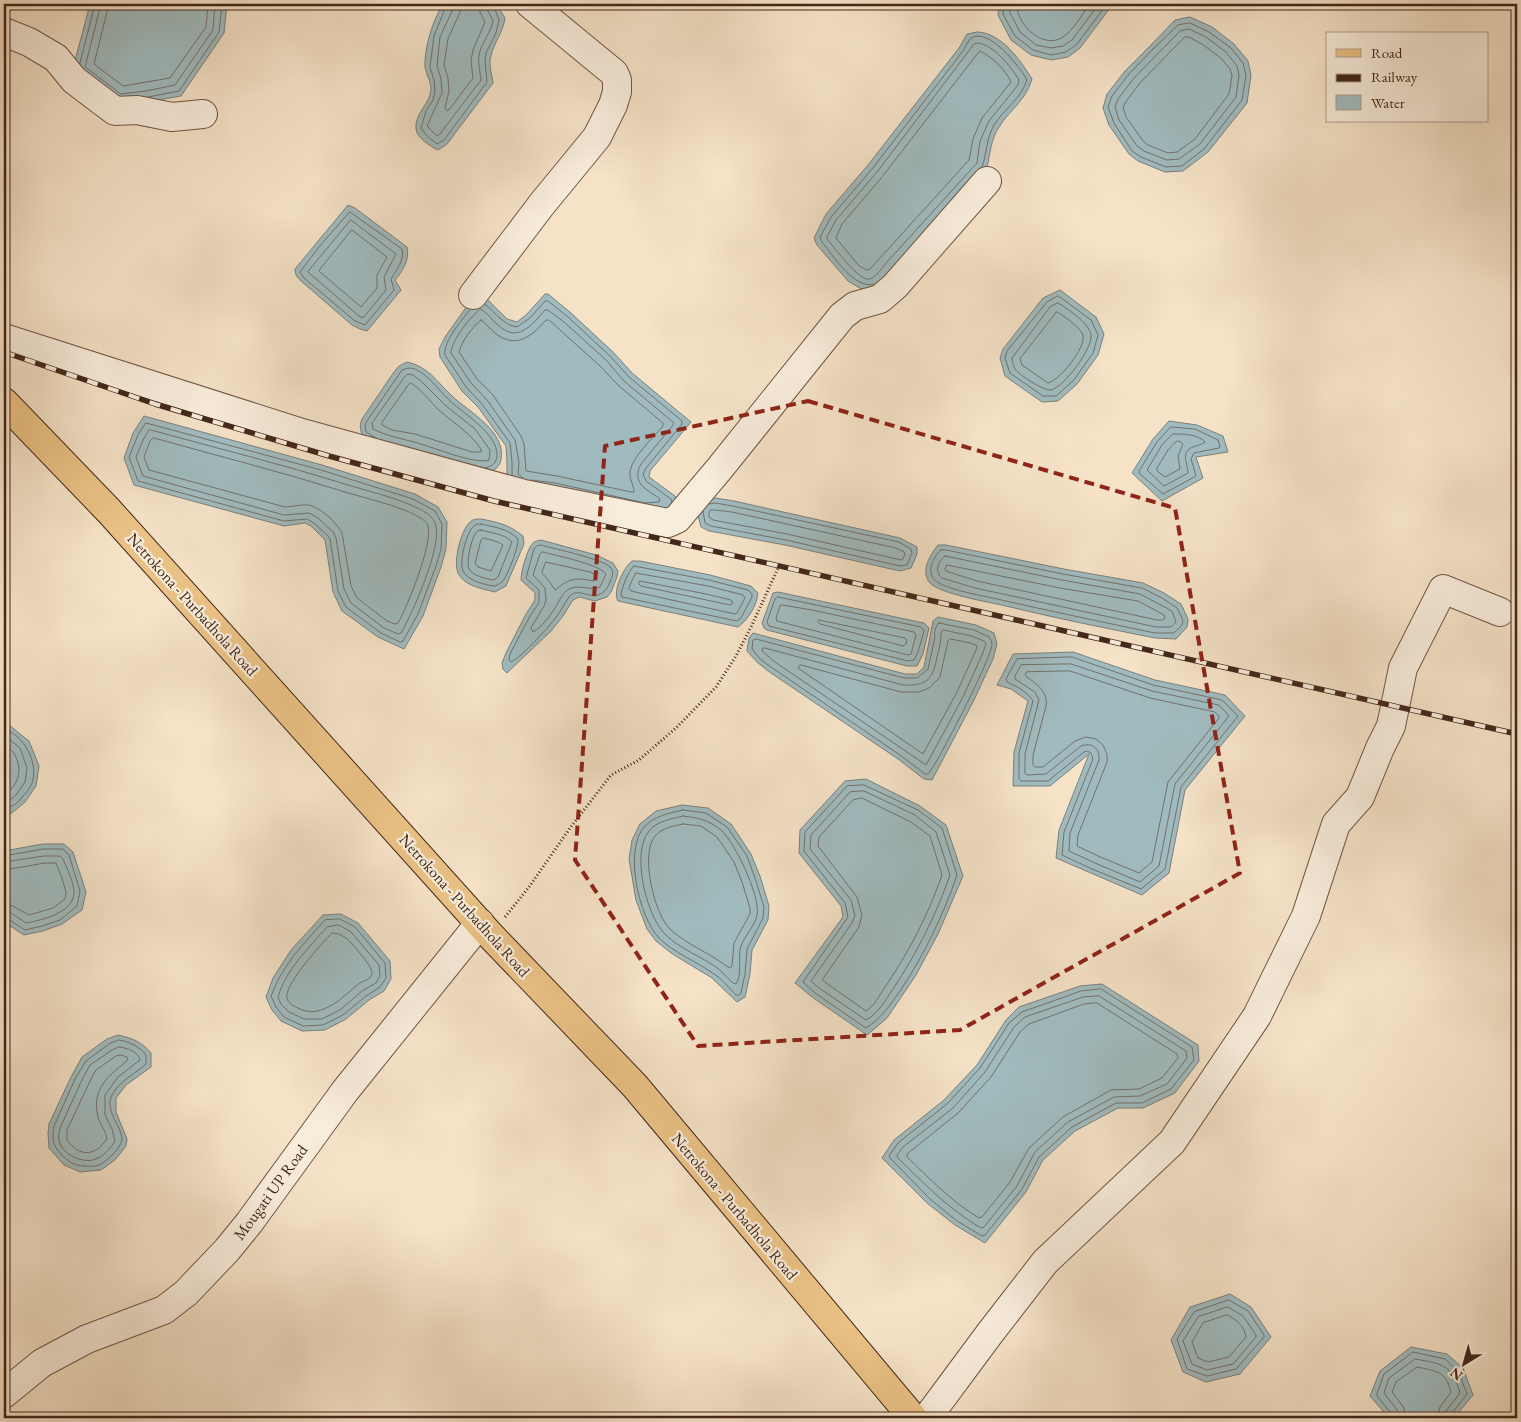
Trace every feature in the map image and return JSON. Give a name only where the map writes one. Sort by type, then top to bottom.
[{"type":"main road","name":"Netrokona - Purbadhola Road","points":[[4,402],[108,511],[486,929],[635,1086],[916,1418]]},
{"type":"street","points":[[473,295],[542,204],[597,137],[613,105],[617,92],[617,80],[614,72],[530,4]]},
{"type":"street","points":[[4,32],[29,42],[56,58],[74,80],[116,111],[137,110],[172,117],[203,114]]},
{"type":"street","points":[[4,338],[302,433],[524,494],[668,523],[677,519],[720,468],[842,316],[855,306],[880,298],[895,286],[987,181]]},
{"type":"street","points":[[916,1418],[990,1333],[1045,1262],[1172,1142],[1257,1016],[1306,916],[1336,824],[1360,797],[1391,726],[1403,668],[1443,589],[1500,612]]},
{"type":"street","name":"Mougati UP Road","points":[[4,1394],[42,1364],[88,1339],[164,1310],[186,1293],[227,1250],[249,1223],[345,1091],[486,929]]},
{"type":"path","points":[[486,929],[529,887],[570,828],[612,775],[639,760],[662,741],[716,687],[752,625],[779,566]]},
{"type":"highlighted area","points":[[808,401],[1175,508],[1240,873],[960,1030],[698,1046],[575,860],[605,446]]},
{"type":"water","points":[[90,4],[227,4],[224,33],[181,96],[117,106],[72,72]]},
{"type":"water","points":[[444,4],[496,4],[505,18],[490,59],[493,83],[447,144],[438,150],[419,136],[416,124],[430,95],[431,87],[425,67],[426,52],[436,17]]},
{"type":"water","points":[[999,4],[1113,4],[1080,48],[1068,57],[1051,60],[1031,55],[1011,40],[998,15]]},
{"type":"water","points":[[1190,17],[1212,27],[1234,44],[1248,61],[1251,75],[1247,103],[1208,152],[1183,171],[1165,172],[1138,161],[1129,154],[1109,125],[1103,108],[1107,94],[1125,71],[1175,20]]},
{"type":"water","points":[[977,32],[994,37],[1002,42],[1022,64],[1032,79],[1026,94],[996,132],[987,168],[878,288],[863,290],[848,281],[817,245],[814,238],[826,214],[868,165],[959,48],[967,34]]},
{"type":"water","points":[[348,205],[355,208],[407,247],[408,251],[405,265],[395,280],[401,290],[367,331],[352,325],[301,281],[296,276],[295,271]]},
{"type":"water","points":[[1060,290],[1096,317],[1104,334],[1098,355],[1077,384],[1058,401],[1042,402],[1005,376],[1000,358],[1003,349],[1043,298]]},
{"type":"water","points":[[545,294],[548,294],[571,313],[614,353],[632,373],[691,422],[650,471],[649,477],[675,496],[678,502],[662,514],[510,484],[507,475],[506,446],[478,407],[462,391],[440,357],[439,349],[445,337],[472,299],[487,299],[507,319],[517,322]]},
{"type":"water","points":[[407,362],[427,371],[492,431],[501,449],[501,459],[496,468],[486,473],[364,437],[361,430],[362,419],[394,372],[399,366]]},
{"type":"water","points":[[144,416],[322,465],[415,494],[438,507],[447,522],[446,549],[423,616],[404,649],[378,637],[342,611],[333,592],[325,540],[311,526],[305,523],[284,526],[134,485],[124,458],[133,433]]},
{"type":"water","points":[[1169,421],[1197,425],[1223,436],[1228,452],[1196,457],[1203,478],[1162,501],[1132,473],[1153,439]]},
{"type":"water","points":[[715,498],[900,538],[917,547],[917,554],[911,568],[900,571],[785,545],[709,531],[701,527],[697,512],[705,500]]},
{"type":"water","points":[[481,519],[503,524],[523,536],[524,544],[506,586],[495,592],[469,584],[458,573],[457,568],[456,561],[461,538],[471,521]]},
{"type":"water","points":[[541,540],[596,555],[613,563],[618,571],[617,577],[607,597],[595,601],[579,597],[573,600],[551,631],[507,673],[503,669],[502,663],[535,600],[535,593],[521,580],[523,566],[531,546],[534,542]]},
{"type":"water","points":[[938,545],[1143,583],[1181,604],[1188,619],[1187,627],[1176,639],[1155,638],[1061,619],[944,591],[930,583],[926,573],[927,563]]},
{"type":"water","points":[[632,561],[710,575],[751,586],[758,593],[756,602],[748,616],[738,627],[618,601],[617,591],[620,580]]},
{"type":"water","points":[[778,592],[924,623],[929,628],[923,654],[917,666],[907,666],[767,630],[762,623],[773,593]]},
{"type":"water","points":[[938,617],[976,625],[994,633],[997,644],[993,659],[973,702],[932,780],[924,779],[898,759],[768,671],[747,651],[749,638],[753,633],[905,674],[917,674],[924,667],[933,621]]},
{"type":"water","points":[[1073,652],[1155,680],[1225,695],[1245,716],[1185,790],[1169,873],[1142,895],[1056,858],[1059,830],[1089,754],[1050,786],[1013,786],[1014,752],[1028,701],[1011,689],[997,685],[1013,654]]},
{"type":"water","points":[[4,724],[9,725],[29,741],[39,766],[36,786],[25,802],[12,813],[4,813]]},
{"type":"water","points":[[866,779],[920,806],[946,825],[963,876],[938,934],[916,975],[887,1018],[867,1035],[795,983],[843,917],[841,906],[799,853],[800,830],[845,781]]},
{"type":"water","points":[[682,805],[708,808],[731,824],[751,854],[769,906],[768,920],[752,950],[750,974],[745,997],[737,1002],[712,978],[671,953],[656,941],[647,929],[636,900],[629,859],[632,840],[640,824],[656,811]]},
{"type":"water","points":[[43,844],[64,844],[73,852],[86,892],[82,910],[62,924],[24,935],[4,922],[4,851]]},
{"type":"water","points":[[341,914],[358,923],[390,961],[391,979],[384,991],[369,1000],[346,1019],[325,1030],[302,1031],[281,1021],[272,1010],[266,997],[273,978],[291,950],[323,915]]},
{"type":"water","points":[[1102,984],[1198,1045],[1199,1061],[1175,1093],[1143,1108],[1118,1108],[1075,1131],[1043,1160],[1026,1192],[985,1243],[955,1225],[927,1203],[882,1158],[894,1140],[944,1100],[977,1065],[1006,1020],[1019,1007],[1080,986]]},
{"type":"water","points":[[118,1035],[136,1041],[148,1049],[151,1053],[151,1067],[126,1085],[116,1098],[116,1112],[127,1139],[126,1146],[115,1160],[101,1170],[80,1172],[64,1165],[49,1148],[49,1124],[82,1057],[107,1039]]},
{"type":"water","points":[[1230,1294],[1251,1307],[1271,1337],[1240,1374],[1206,1382],[1183,1372],[1171,1340],[1190,1307]]},
{"type":"water","points":[[1411,1347],[1447,1354],[1463,1368],[1473,1395],[1454,1418],[1389,1418],[1370,1396],[1380,1371]]},
{"type":"railway","points":[[4,352],[155,404],[329,456],[494,501],[1517,734]]}]
